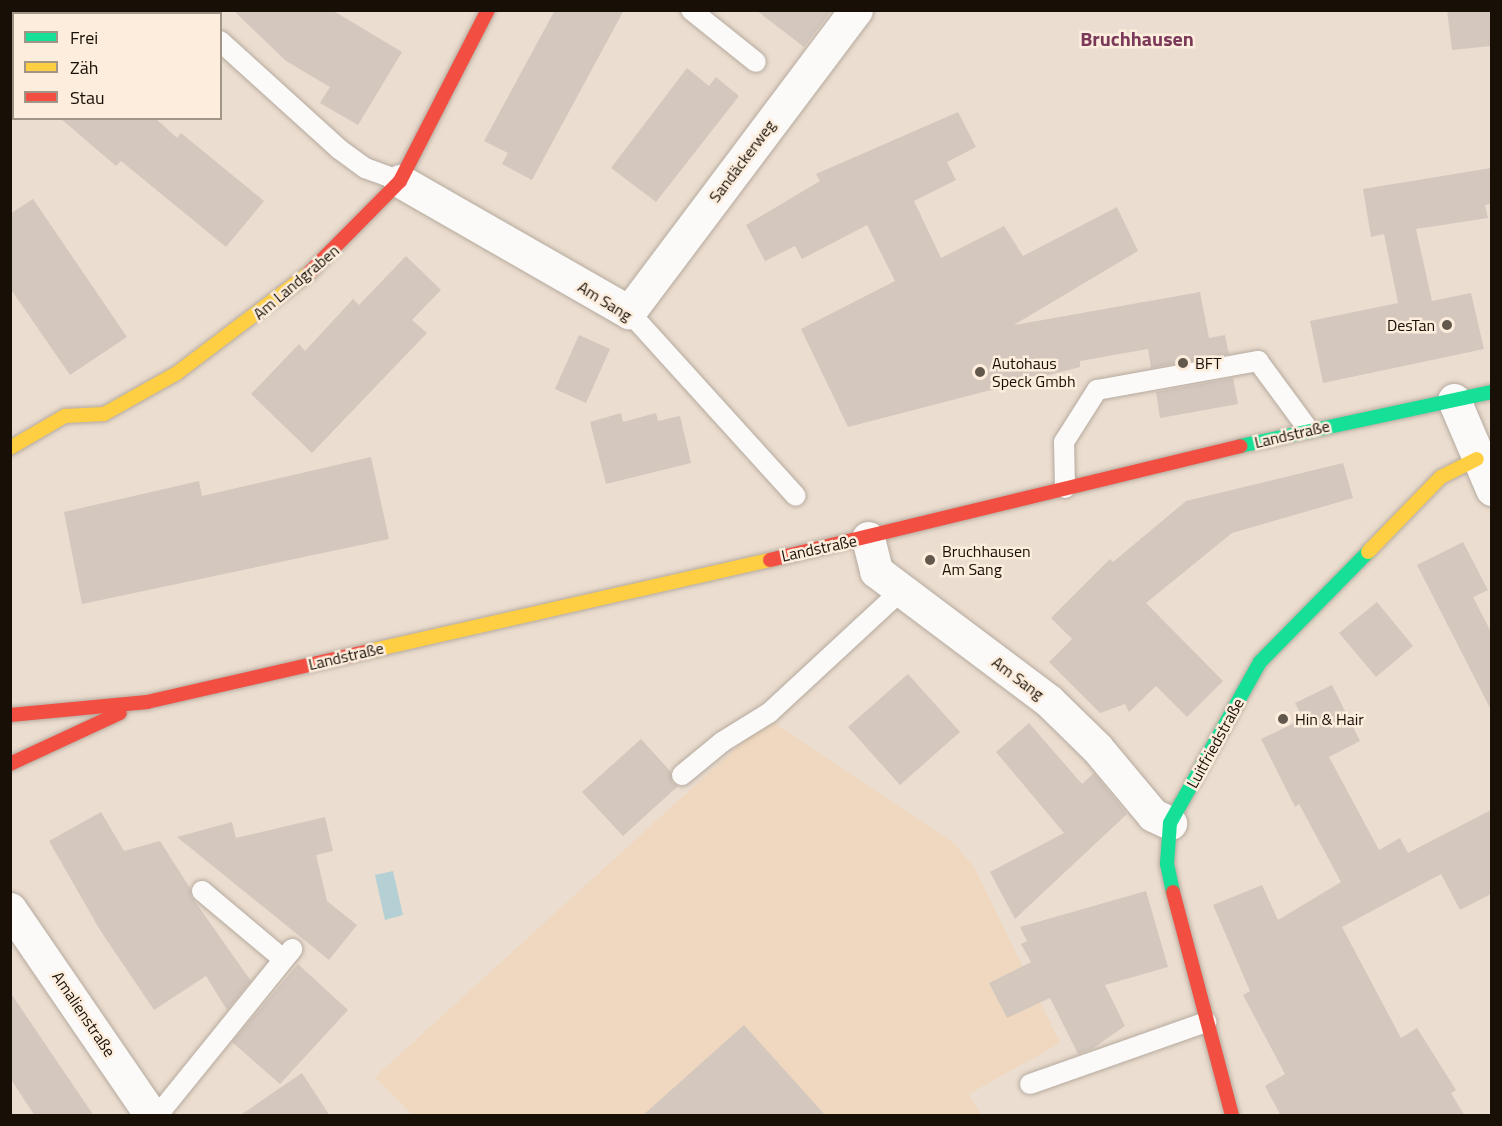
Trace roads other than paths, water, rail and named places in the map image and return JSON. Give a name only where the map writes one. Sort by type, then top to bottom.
[{"type":"street","name":"Am Landgraben","points":[[16,445],[39,428],[65,416],[104,414],[177,373],[260,314],[329,257],[400,181],[426,124],[488,10]]},
{"type":"street","name":"Sandäckerweg","points":[[629,312],[856,10]]},
{"type":"street","name":"Am Sang","points":[[400,181],[629,312]]},
{"type":"street","name":"Landstraße","points":[[10,715],[147,702],[868,538],[1308,429],[1491,392]]},
{"type":"street","points":[[1454,400],[1491,489]]},
{"type":"street","name":"Luitfriedstraße","points":[[1232,1116],[1167,864],[1170,823],[1260,662],[1441,477],[1477,459]]},
{"type":"street","name":"Am Sang","points":[[868,538],[876,571],[1049,701],[1097,748],[1153,815],[1170,823]]},
{"type":"street","name":"Landstraße","points":[[10,764],[147,702]]},
{"type":"street","name":"Amalienstraße","points":[[14,917],[152,1116]]},
{"type":"lane","points":[[691,10],[756,62]]},
{"type":"lane","points":[[222,43],[339,150],[365,168],[400,181]]},
{"type":"lane","name":"Am Sang","points":[[629,312],[796,496]]},
{"type":"lane","points":[[1065,488],[1064,442],[1096,390],[1258,361],[1308,429]]},
{"type":"lane","points":[[10,425],[16,445]]},
{"type":"lane","points":[[682,775],[722,742],[769,713],[902,590]]},
{"type":"lane","points":[[157,1116],[288,954],[202,891]]},
{"type":"lane","points":[[1030,1084],[1206,1022]]},
{"type":"water","points":[[393,871],[403,915],[385,920],[375,875]]},
{"type":"place","name":"DesTan","points":[[1447,325]]},
{"type":"place","name":"BFT","points":[[1183,363]]},
{"type":"place","name":"Autohaus Speck Gmbh","points":[[980,372]]},
{"type":"place","name":"Bruchhausen Am Sang","points":[[930,560]]},
{"type":"place","name":"Hin & Hair","points":[[1283,719]]},
{"type":"district","name":"Bruchhausen","points":[[1137,38]]}]
